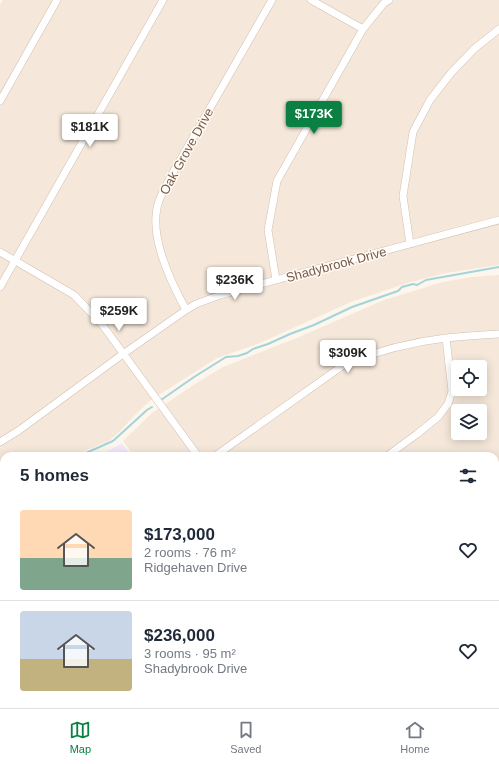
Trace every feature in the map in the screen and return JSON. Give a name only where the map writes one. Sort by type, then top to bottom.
[{"type":"street","points":[[0,101],[57,0]]},
{"type":"street","points":[[0,286],[163,0]]},
{"type":"street","name":"Oak Grove Drive","points":[[186,310],[173,287],[157,235],[156,219],[159,201],[175,169],[272,0]]},
{"type":"street","points":[[311,0],[363,29]]},
{"type":"street","points":[[276,280],[268,230],[277,180],[363,29],[384,3],[389,0]]},
{"type":"street","points":[[410,244],[403,196],[413,132],[430,100],[451,74],[474,49],[499,29]]},
{"type":"street","name":"Shadybrook Drive","points":[[0,442],[18,432],[123,354],[196,304],[220,295],[499,220]]},
{"type":"street","points":[[0,252],[74,295],[101,323],[195,452]]},
{"type":"street","points":[[221,452],[344,364],[366,356],[418,342],[446,338],[499,334]]},
{"type":"street","points":[[392,452],[438,417],[448,404],[452,391],[446,338]]},
{"type":"shaded area","points":[[3,0],[499,0],[499,265],[446,273],[407,283],[351,302],[260,343],[217,358],[151,400],[109,441],[82,452],[0,452],[0,5]]},
{"type":"shaded area","points":[[499,275],[499,452],[131,452],[123,441],[152,413],[223,367],[299,337],[384,300],[443,282],[472,277]]},
{"type":"shaded area","points":[[122,443],[128,452],[106,452]]},
{"type":"waterway","points":[[161,400],[226,357],[238,356],[247,353],[253,349],[314,325],[352,307],[398,291],[402,287],[413,284],[417,285],[426,280],[499,267]]},
{"type":"waterway","points":[[88,452],[113,441],[152,407]]}]
